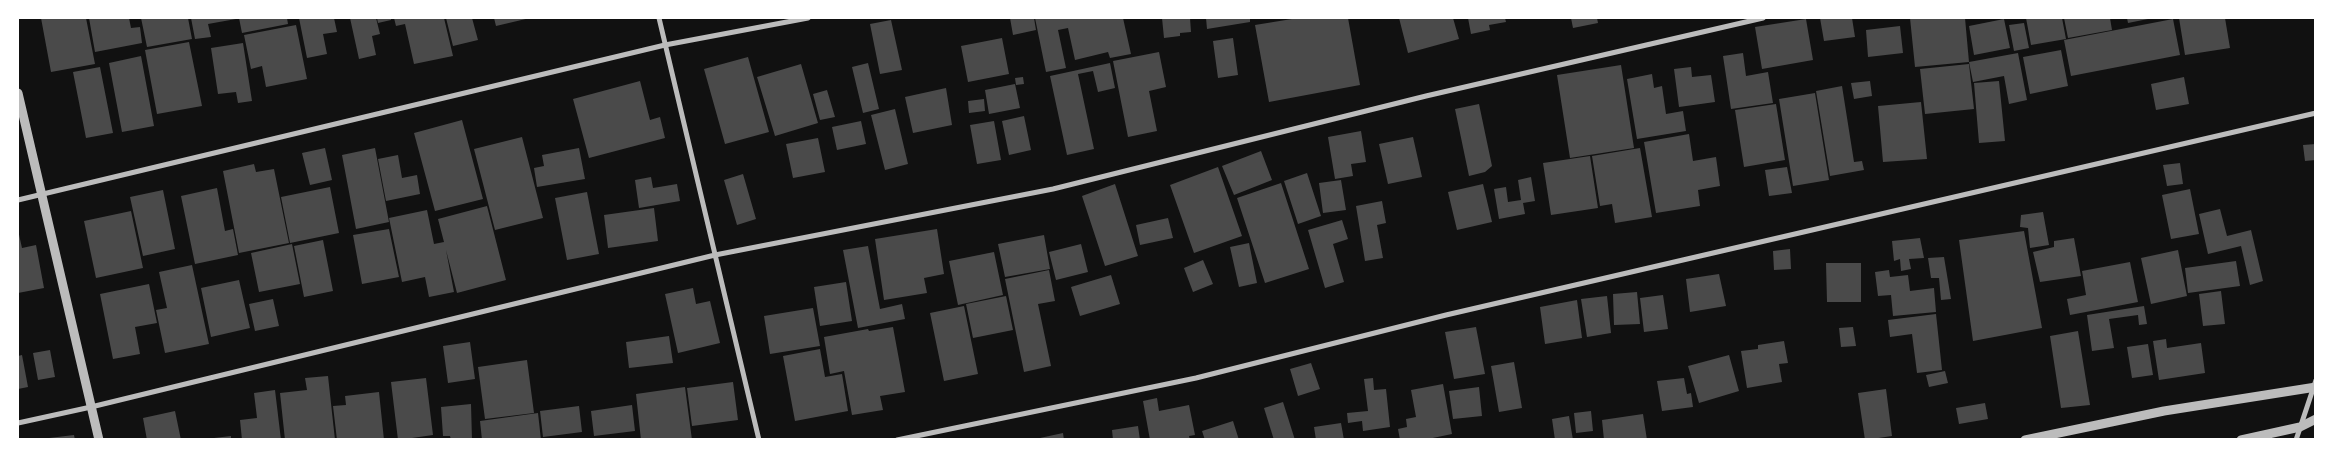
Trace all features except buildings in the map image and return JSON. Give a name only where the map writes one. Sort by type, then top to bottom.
[{"type":"street","points":[[659,18],[759,440]]},
{"type":"street","points":[[18,200],[665,45],[808,18]]},
{"type":"street","points":[[18,423],[91,407],[715,255],[1053,189],[1426,96],[1763,18]]},
{"type":"street","points":[[18,93],[40,195],[99,440]]},
{"type":"street","points":[[897,440],[1196,378],[1446,316],[2316,113]]},
{"type":"street","points":[[2025,440],[2164,411],[2315,384],[2296,440]]},
{"type":"street","points":[[2241,440],[2300,427],[2316,419]]}]
